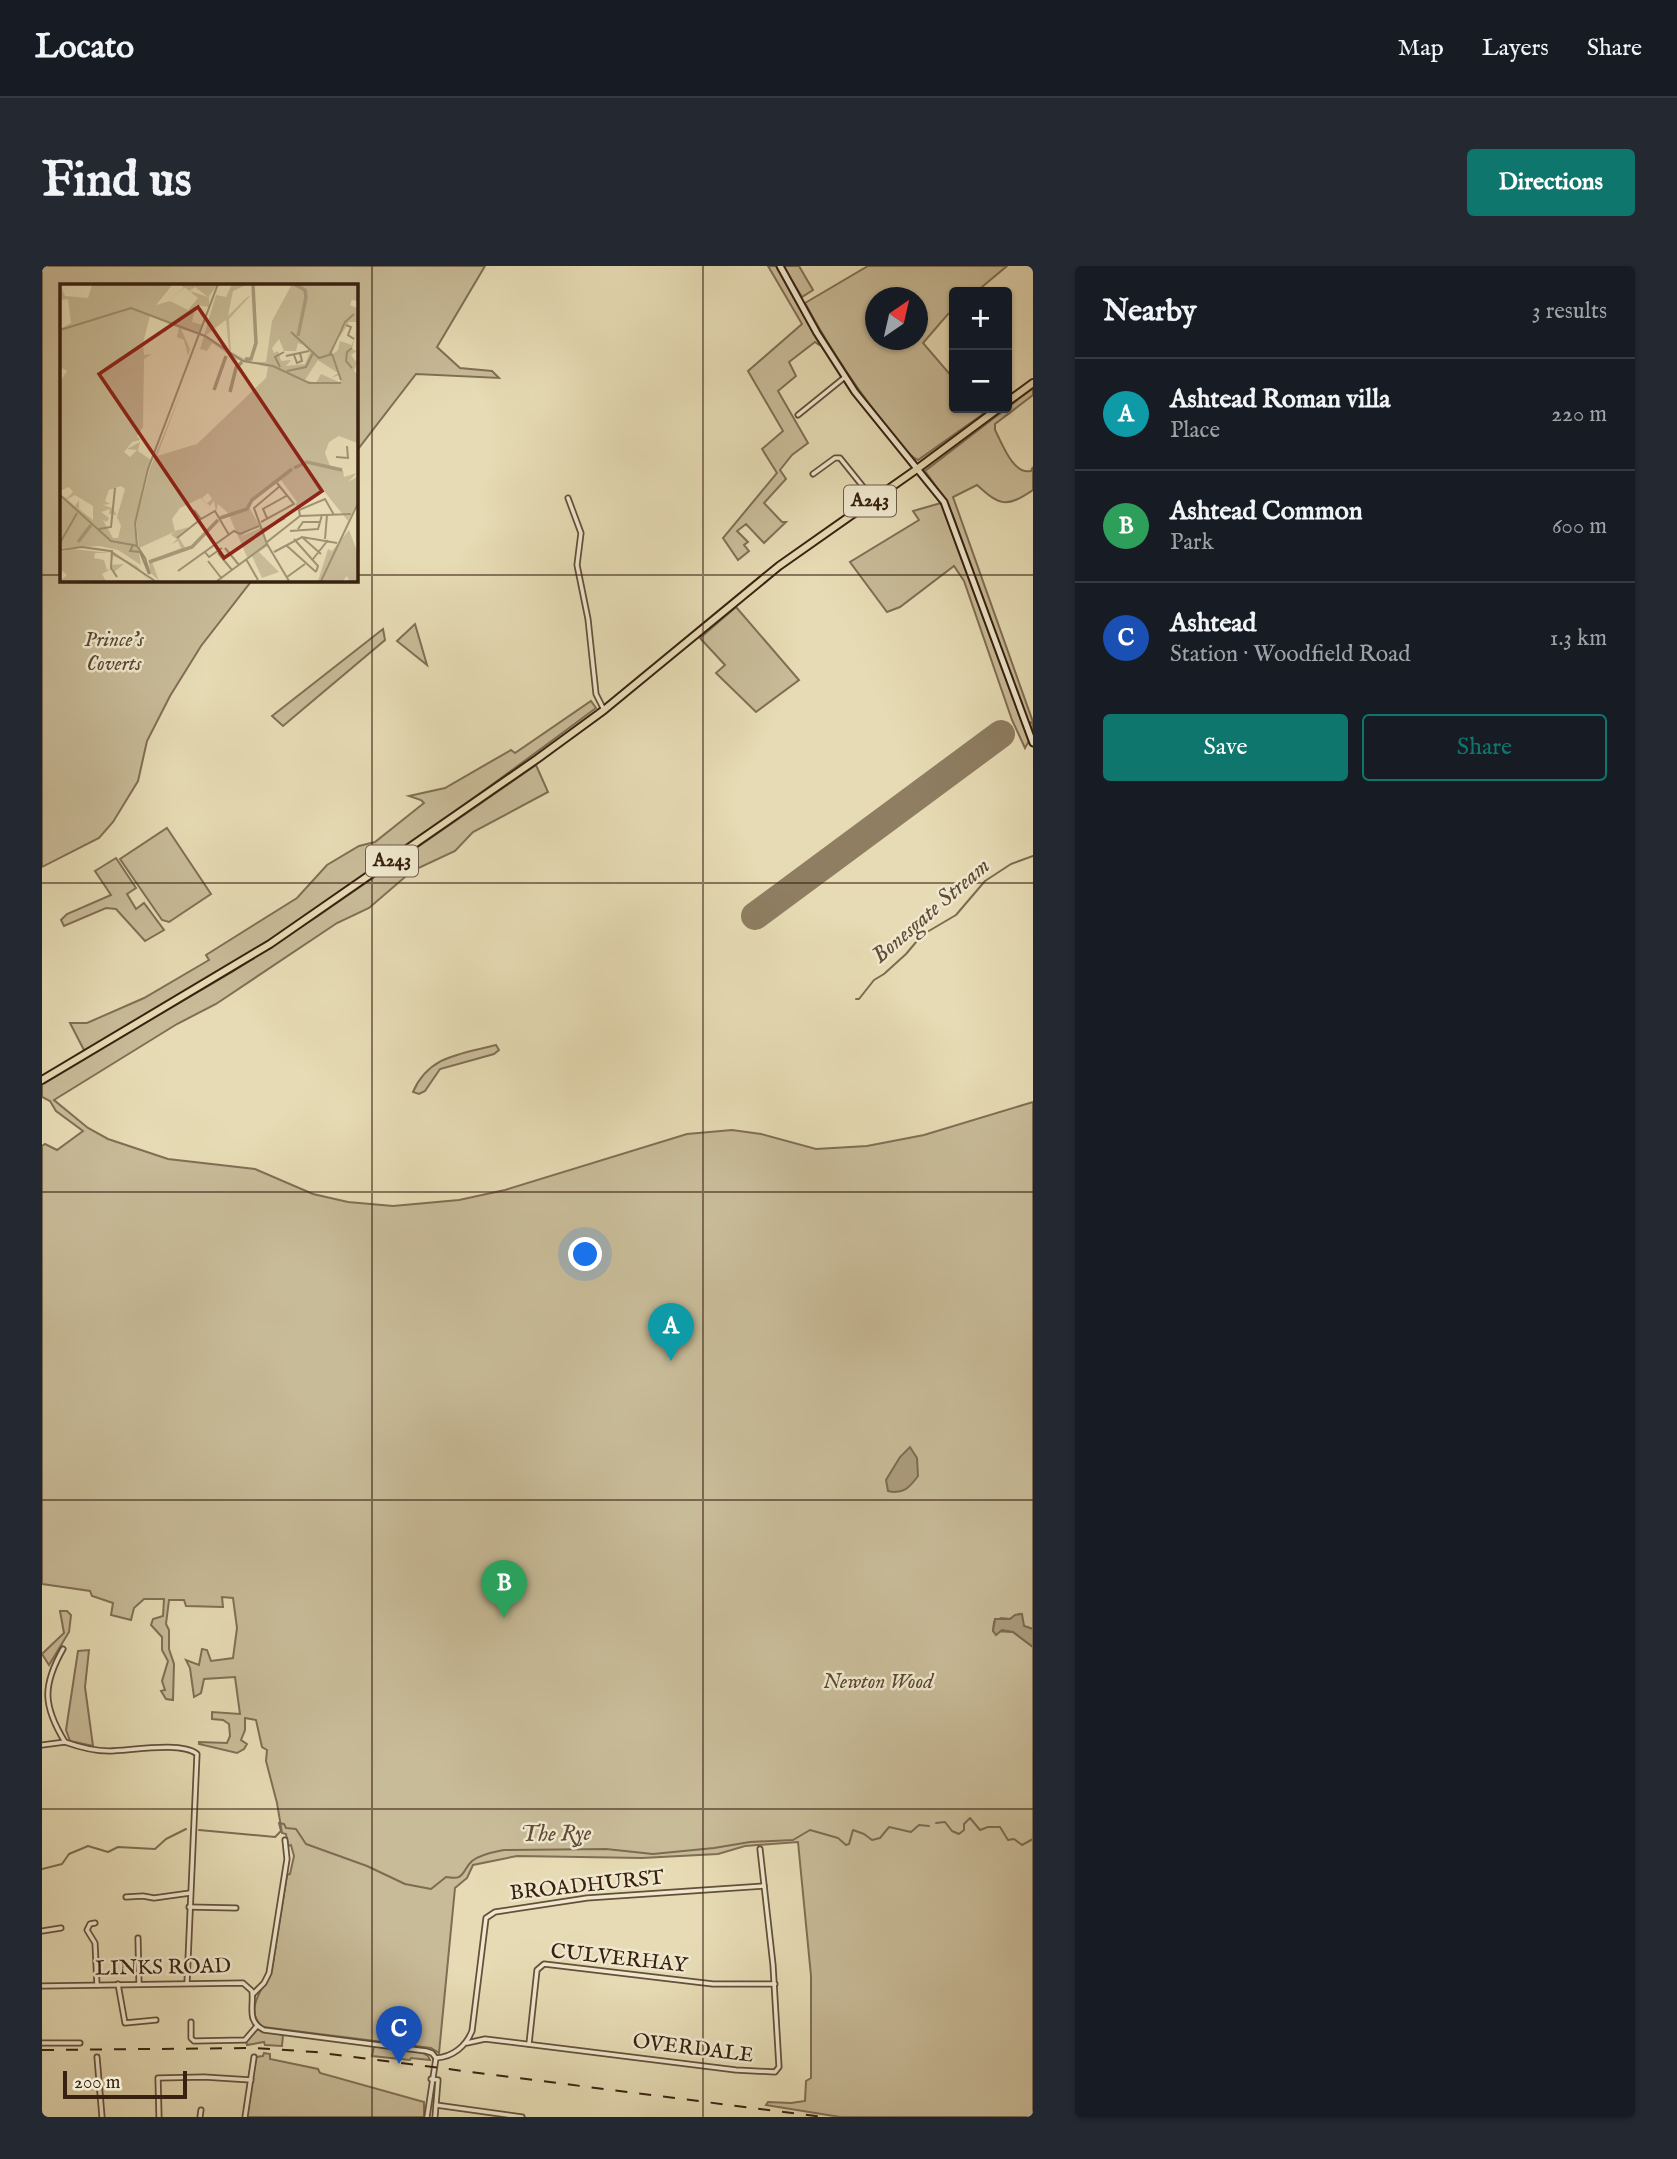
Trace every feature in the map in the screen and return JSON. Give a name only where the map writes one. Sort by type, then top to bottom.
[{"type":"highway","points":[[1012,398],[1033,383]]},
{"type":"highway","name":"A243","points":[[42,1080],[270,944],[361,882],[604,709],[779,566],[992,413]]},
{"type":"main road","points":[[780,266],[845,377],[944,502],[1033,743]]},
{"type":"street","points":[[798,415],[845,377]]},
{"type":"street","points":[[813,474],[835,458],[840,458],[873,499]]},
{"type":"street","points":[[568,498],[581,533],[577,565],[588,619],[596,694],[604,709]]},
{"type":"street","points":[[63,1649],[48,1675],[44,1695],[49,1714],[65,1742]]},
{"type":"street","points":[[42,1745],[65,1742],[106,1751],[180,1749],[195,1752],[197,1766],[187,1983]]},
{"type":"street","points":[[253,1994],[269,1973],[287,1859],[285,1840]]},
{"type":"street","name":"OVERDALE","points":[[467,2043],[480,2039],[772,2073],[779,2067],[775,1984],[760,1849]]},
{"type":"street","name":"BROADHURST","points":[[467,2043],[472,2031],[486,1918],[495,1912],[587,1898],[764,1886]]},
{"type":"street","points":[[126,1897],[154,1898],[190,1893]]},
{"type":"street","points":[[189,1907],[236,1908]]},
{"type":"street","points":[[95,1923],[90,1924],[87,1930],[95,1943],[97,1985]]},
{"type":"street","points":[[42,1931],[61,1928]]},
{"type":"street","points":[[138,1938],[139,1984]]},
{"type":"street","name":"CULVERHAY","points":[[529,2044],[537,1970],[544,1964],[712,1984],[775,1984]]},
{"type":"street","name":"LINKS ROAD","points":[[42,1986],[243,1983],[253,1994],[252,2019],[257,2026]]},
{"type":"street","points":[[118,1984],[122,2020],[156,2020]]},
{"type":"street","points":[[191,2022],[191,2038],[194,2041],[245,2040],[257,2026],[267,2031],[426,2051],[436,2058]]},
{"type":"street","points":[[472,2031],[480,2039]]},
{"type":"street","points":[[42,2043],[80,2043]]},
{"type":"street","points":[[436,2058],[453,2054],[467,2043]]},
{"type":"street","points":[[97,2057],[102,2117]]},
{"type":"street","points":[[245,2117],[254,2057]]},
{"type":"street","points":[[427,2117],[436,2058]]},
{"type":"street","points":[[159,2117],[158,2078],[251,2080]]},
{"type":"street","points":[[431,2079],[438,2080],[435,2117]]},
{"type":"street","points":[[436,2105],[522,2117]]},
{"type":"street","points":[[200,2117],[201,2110]]},
{"type":"green space","name":"Prince's Coverts","points":[[42,266],[485,266],[437,347],[460,368],[492,371],[499,378],[416,374],[357,450],[357,284],[60,284],[60,581],[251,581],[201,646],[170,696],[147,741],[138,781],[113,822],[99,838],[42,867]]},
{"type":"green space","points":[[768,266],[776,266],[820,344],[815,342],[789,362],[796,376],[778,391],[808,443],[792,455],[780,470],[786,479],[764,503],[782,522],[786,522],[764,543],[746,524],[737,531],[748,542],[744,545],[749,551],[738,560],[723,538],[777,473],[762,449],[783,431],[748,371],[802,324]]},
{"type":"green space","points":[[783,266],[799,266],[813,290],[802,297]]},
{"type":"green space","points":[[868,266],[1007,266],[982,287],[949,287],[949,314],[928,337],[928,287],[865,287],[865,350],[928,349],[949,373],[949,413],[983,414],[918,460],[904,448],[880,418],[835,354],[805,303]]},
{"type":"green space","points":[[1033,388],[1033,395],[1012,411],[1012,404]]},
{"type":"green space","points":[[1000,413],[1009,413],[995,424],[995,430],[1005,450],[1019,468],[1031,471],[1033,467],[1033,490],[1016,500],[1004,502],[998,501],[977,485],[953,497],[1033,722],[1033,731],[1030,725],[1032,722],[1028,723],[953,516],[925,471]]},
{"type":"green space","points":[[941,503],[1029,741],[1025,748],[1012,720],[964,581],[954,566],[900,607],[887,612],[850,562],[919,520],[913,511]]},
{"type":"green space","points":[[736,607],[799,680],[756,712],[716,673],[725,665],[700,638]]},
{"type":"green space","points":[[415,624],[427,665],[397,641]]},
{"type":"green space","points":[[383,629],[385,640],[283,726],[272,716]]},
{"type":"green space","points":[[591,701],[596,708],[357,881],[229,966],[85,1052],[70,1023],[87,1023],[144,998],[209,960],[206,955],[297,898],[327,865],[359,846],[375,842],[424,803],[409,796],[445,788],[511,750],[515,753]]},
{"type":"green space","name":"Newton Wood","points":[[536,765],[548,792],[473,832],[455,851],[412,871],[369,908],[337,923],[216,1004],[177,1024],[54,1100],[88,1128],[108,1139],[168,1159],[255,1169],[313,1194],[348,1202],[393,1206],[459,1200],[505,1190],[687,1134],[732,1130],[761,1134],[816,1149],[867,1146],[924,1135],[1033,1102],[1033,1629],[1024,1626],[1019,1614],[994,1622],[993,1631],[1013,1632],[1033,1647],[1033,2117],[840,2117],[766,2105],[768,2102],[805,2101],[806,2081],[811,2078],[811,1976],[798,1842],[745,1846],[718,1854],[642,1858],[517,1856],[473,1865],[467,1878],[455,1888],[439,2053],[431,2048],[263,2027],[257,2020],[255,2006],[272,1969],[287,1875],[290,1874],[294,1856],[291,1845],[288,1846],[286,1834],[282,1833],[266,1761],[267,1750],[262,1747],[256,1720],[245,1718],[245,1730],[241,1740],[247,1744],[237,1753],[199,1744],[227,1743],[230,1736],[229,1724],[223,1720],[212,1719],[212,1712],[240,1714],[235,1677],[204,1679],[201,1693],[194,1697],[190,1668],[186,1660],[199,1665],[202,1649],[207,1650],[211,1661],[233,1658],[237,1628],[233,1598],[222,1597],[223,1607],[186,1606],[184,1600],[169,1600],[166,1624],[174,1664],[173,1700],[166,1699],[161,1691],[165,1690],[162,1681],[168,1661],[162,1650],[162,1637],[151,1625],[153,1619],[163,1616],[164,1599],[144,1599],[134,1608],[131,1620],[111,1615],[113,1603],[92,1596],[90,1591],[42,1584],[42,1146],[45,1144],[57,1150],[83,1131],[42,1097],[42,1083],[232,972],[318,916]]},
{"type":"green space","points":[[167,828],[211,894],[169,922],[162,920],[120,859]]},
{"type":"green space","points":[[116,858],[136,888],[127,894],[136,909],[144,903],[164,930],[145,941],[116,909],[106,908],[64,926],[61,920],[67,914],[111,895],[95,871]]},
{"type":"green space","points":[[496,1045],[499,1050],[494,1054],[440,1069],[425,1091],[419,1094],[413,1092],[428,1070],[437,1063],[459,1054]]},
{"type":"green space","points":[[60,1611],[67,1611],[71,1615],[69,1632],[49,1665],[42,1654],[64,1633]]},
{"type":"green space","points":[[89,1650],[85,1687],[93,1746],[70,1741],[66,1730],[78,1651]]},
{"type":"green space","points":[[260,2029],[283,2035],[282,2046],[265,2045],[264,2042],[247,2045],[246,2041]]},
{"type":"green space","points":[[374,2046],[421,2052],[430,2060],[372,2056]]},
{"type":"green space","points":[[264,2053],[270,2054],[270,2059],[318,2069],[320,2073],[424,2102],[424,2117],[247,2117],[256,2057],[263,2056]]},
{"type":"shaded area","points":[[910,1447],[917,1458],[918,1476],[906,1489],[888,1491],[886,1480],[900,1457]]},
{"type":"shaded area","points":[[1022,1614],[1024,1626],[1033,1629],[1033,1647],[1013,1632],[1002,1630],[996,1635],[993,1631],[995,1619],[1010,1619]]},
{"type":"waterway","name":"Bonesgate Stream","points":[[856,999],[906,954],[922,935],[956,915],[985,881],[1011,864],[1033,856]]},
{"type":"waterway","name":"The Rye","points":[[936,1823],[945,1822],[952,1831],[959,1834],[970,1818],[980,1830],[1000,1827],[1008,1840],[1014,1839],[1022,1845],[1033,1839]]},
{"type":"waterway","name":"The Rye","points":[[199,1830],[275,1837],[281,1831],[279,1823],[284,1824],[286,1828],[296,1829],[306,1844],[367,1866],[405,1884],[431,1889],[446,1877],[460,1876],[476,1859],[504,1850],[606,1849],[653,1854],[750,1842],[793,1840],[810,1830],[838,1838],[846,1845],[849,1844],[853,1830],[872,1840],[880,1838],[889,1827],[911,1832],[919,1825],[929,1826]]},
{"type":"waterway","name":"The Rye","points":[[42,1869],[62,1864],[69,1854],[88,1846],[108,1852],[118,1847],[155,1849],[166,1839],[186,1829]]},
{"type":"runway","points":[[755,916],[1001,734]]},
{"type":"railway","points":[[42,2050],[256,2048],[315,2052],[823,2117]]},
{"type":"place","name":"Ashtead Roman villa","points":[[671,1361]]},
{"type":"place","name":"Ashtead Common","points":[[504,1618]]},
{"type":"place","name":"Ashtead","points":[[399,2064]]}]
